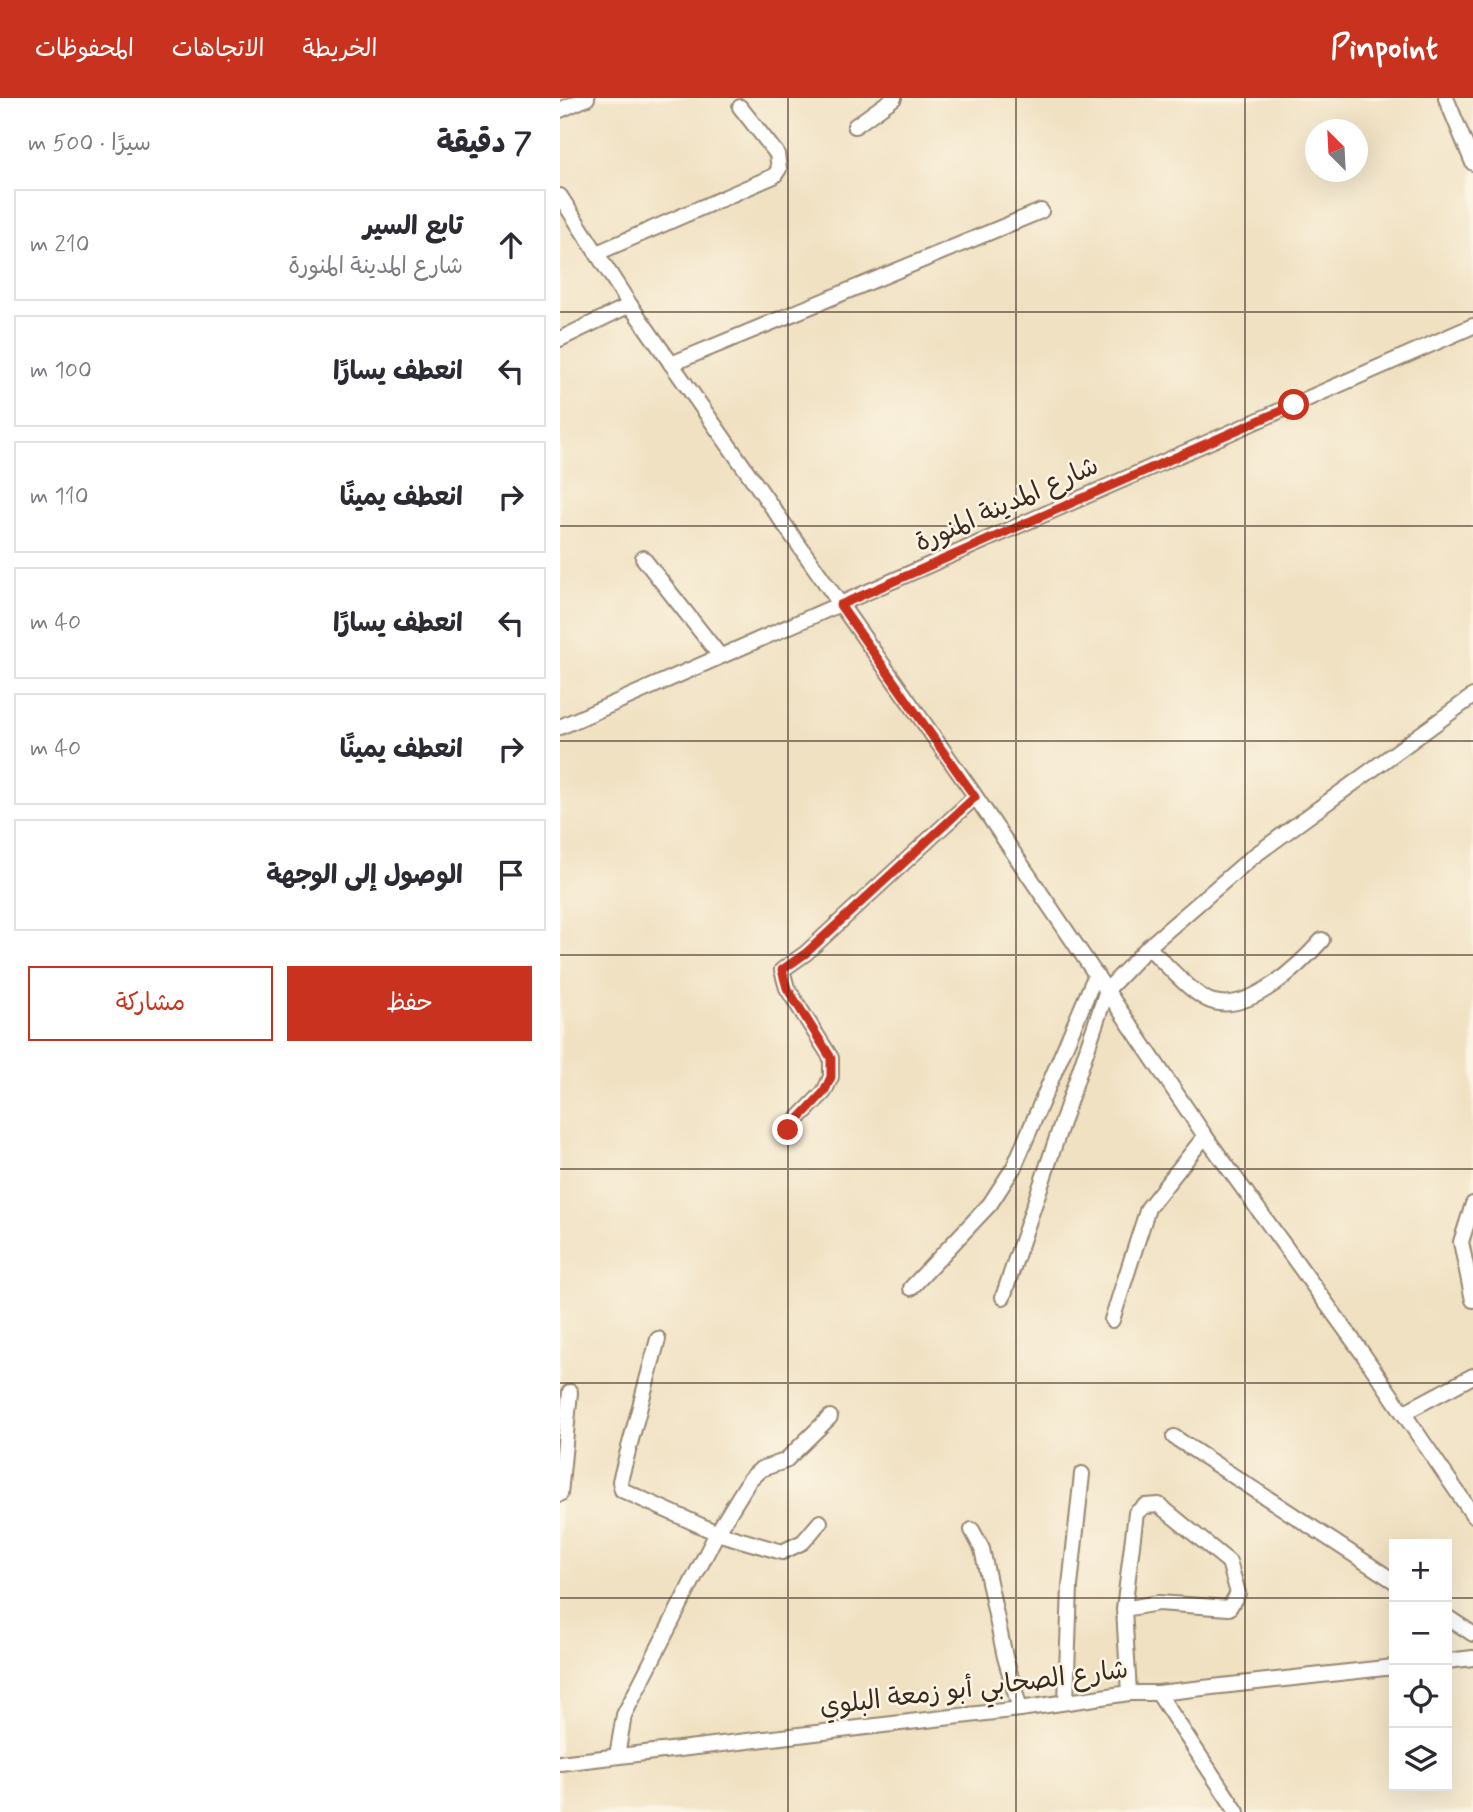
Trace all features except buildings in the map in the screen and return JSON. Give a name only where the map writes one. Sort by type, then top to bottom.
[{"type":"street","points":[[560,110],[587,98]]},
{"type":"street","points":[[855,127],[894,98]]},
{"type":"street","points":[[1446,98],[1473,163]]},
{"type":"street","points":[[597,253],[774,176],[779,169],[777,154],[740,107]]},
{"type":"street","points":[[560,196],[630,305],[975,797],[1205,1136],[1473,1515]]},
{"type":"street","points":[[671,364],[1041,211]]},
{"type":"street","points":[[560,339],[630,305]]},
{"type":"street","name":"شارع المدينة المنورة","points":[[560,727],[1473,326]]},
{"type":"street","points":[[643,558],[720,656]]},
{"type":"street","points":[[1003,1297],[1107,990],[1148,947],[1251,858],[1473,696]]},
{"type":"street","points":[[788,1130],[824,1092],[831,1077],[831,1058],[787,988],[782,970],[806,953],[975,797]]},
{"type":"street","points":[[1148,947],[1205,998],[1228,1003],[1257,993],[1295,971],[1322,940]]},
{"type":"street","points":[[911,1288],[990,1204],[1014,1167],[1096,974]]},
{"type":"street","points":[[1112,1320],[1148,1208],[1205,1136]]},
{"type":"street","points":[[1473,1205],[1461,1242],[1473,1300]]},
{"type":"street","points":[[657,1339],[620,1481],[622,1490],[717,1533],[782,1552],[803,1542],[820,1522]]},
{"type":"street","points":[[1403,1413],[1473,1376]]},
{"type":"street","points":[[560,1493],[570,1392]]},
{"type":"street","points":[[617,1756],[624,1715],[717,1533],[750,1479],[761,1469],[785,1461],[830,1417]]},
{"type":"street","points":[[1174,1437],[1389,1578]]},
{"type":"street","points":[[1066,1702],[1070,1586],[1082,1474]]},
{"type":"street","points":[[1124,1609],[1158,1603],[1229,1608],[1238,1593],[1229,1562],[1159,1506],[1144,1506],[1136,1513],[1124,1609],[1129,1693]]},
{"type":"street","points":[[972,1530],[982,1549],[1004,1657],[1020,1710]]},
{"type":"street","points":[[1452,1620],[1473,1634]]},
{"type":"street","points":[[1452,1660],[1473,1658]]},
{"type":"street","name":"شارع الصحابي أبو زمعة البلوي","points":[[560,1763],[1020,1710],[1129,1693],[1158,1693],[1389,1668]]},
{"type":"street","points":[[1158,1693],[1237,1812]]},
{"type":"route","points":[[788,1130],[824,1092],[831,1077],[831,1058],[787,988],[782,970],[806,953],[975,797],[840,605],[1294,405]]}]
